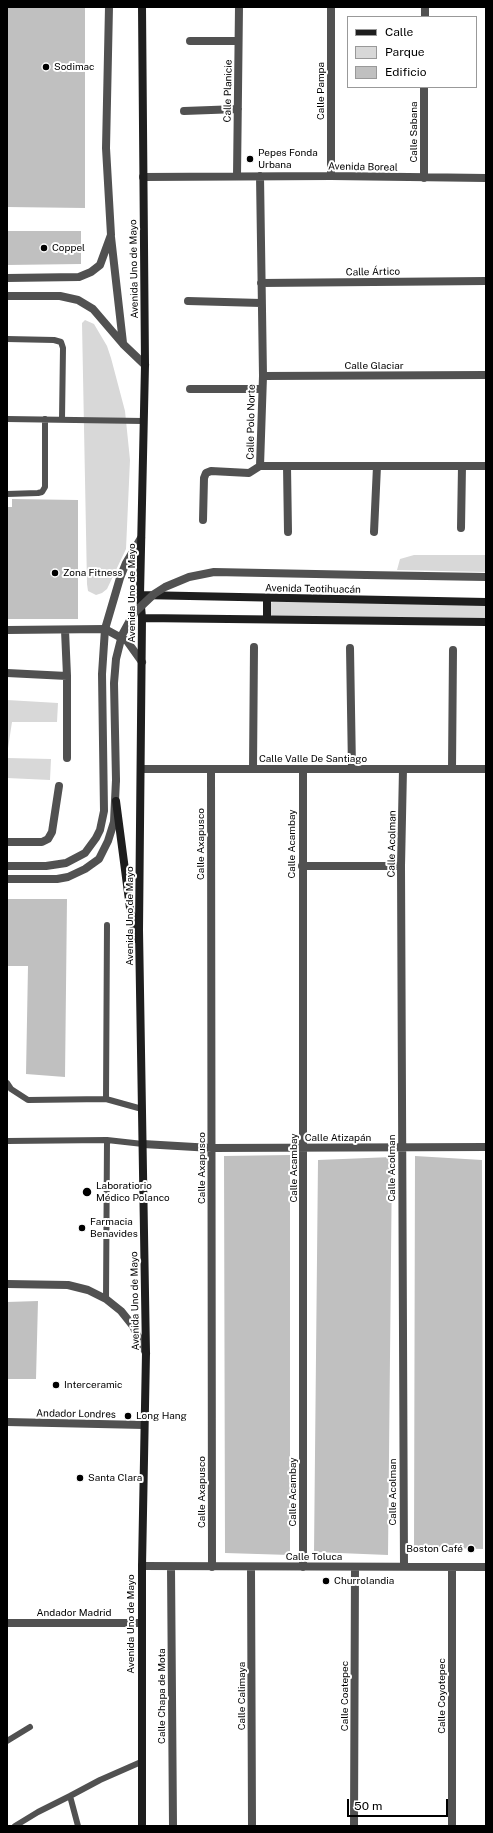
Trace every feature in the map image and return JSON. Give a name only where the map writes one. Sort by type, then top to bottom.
[{"type":"main road","name":"Avenida Uno de Mayo","points":[[142,7],[145,365],[140,596],[142,618],[140,951],[146,1353],[141,1623],[142,1826]]},
{"type":"main road","name":"Avenida Teotihuacán","points":[[140,596],[486,602]]},
{"type":"main road","points":[[267,599],[267,619]]},
{"type":"main road","points":[[142,618],[486,622]]},
{"type":"main road","points":[[116,801],[130,908],[140,951]]},
{"type":"street","points":[[109,7],[106,148],[111,235],[123,344]]},
{"type":"street","name":"Calle Planicie","points":[[237,176],[239,7]]},
{"type":"street","name":"Calle Pampa","points":[[331,176],[332,7]]},
{"type":"street","points":[[190,41],[238,41]]},
{"type":"street","name":"Calle Sabana","points":[[424,88],[424,178]]},
{"type":"street","points":[[184,111],[238,109]]},
{"type":"street","name":"Calle Polo Norte","points":[[260,176],[263,376],[260,466],[486,466]]},
{"type":"street","name":"Avenida Boreal","points":[[143,177],[331,176],[486,178]]},
{"type":"street","points":[[7,278],[79,277],[91,272],[100,265],[111,235]]},
{"type":"street","name":"Calle Ártico","points":[[261,283],[486,281]]},
{"type":"street","points":[[7,296],[60,296],[78,300],[94,309],[123,344],[145,365]]},
{"type":"street","points":[[188,301],[261,303]]},
{"type":"street","name":"Calle Glaciar","points":[[263,376],[486,375]]},
{"type":"street","points":[[190,389],[262,388]]},
{"type":"street","points":[[203,520],[204,478],[206,473],[211,471],[249,473],[260,466]]},
{"type":"street","points":[[287,466],[288,532]]},
{"type":"street","points":[[374,532],[377,466]]},
{"type":"street","points":[[461,528],[462,466]]},
{"type":"street","points":[[7,866],[46,866],[66,863],[85,852],[96,838],[100,830],[104,811],[102,674],[105,629],[123,570],[133,550],[142,538]]},
{"type":"street","points":[[7,879],[57,879],[78,873],[99,859],[108,841],[114,822],[116,801],[114,683],[116,659],[122,635],[131,618],[154,594],[177,581],[214,572],[486,577]]},
{"type":"street","points":[[7,630],[105,629],[127,641],[142,662]]},
{"type":"street","points":[[65,630],[67,676],[67,758]]},
{"type":"street","points":[[253,769],[254,647]]},
{"type":"street","points":[[350,648],[352,769]]},
{"type":"street","points":[[452,769],[453,650]]},
{"type":"street","points":[[7,673],[67,676]]},
{"type":"street","name":"Calle Valle De Santiago","points":[[141,769],[486,769]]},
{"type":"street","name":"Calle Axapusco","points":[[211,769],[212,1566]]},
{"type":"street","name":"Calle Acambay","points":[[303,769],[303,1567]]},
{"type":"street","name":"Calle Acolman","points":[[403,769],[401,866],[404,1566]]},
{"type":"street","points":[[7,842],[42,842],[48,839],[52,832],[59,786]]},
{"type":"street","points":[[302,866],[401,866]]},
{"type":"street","name":"Calle Atizapán","points":[[143,1144],[212,1148],[486,1147]]},
{"type":"street","points":[[7,1284],[68,1285],[88,1290],[106,1299],[121,1311],[132,1326],[146,1353]]},
{"type":"street","name":"Andador Londres","points":[[7,1422],[144,1425]]},
{"type":"street","name":"Calle Toluca","points":[[142,1566],[486,1567]]},
{"type":"street","name":"Calle Chapa de Mota","points":[[171,1566],[173,1826]]},
{"type":"street","name":"Calle Calimaya","points":[[251,1567],[252,1826]]},
{"type":"street","name":"Calle Coatepec","points":[[354,1826],[355,1567]]},
{"type":"street","name":"Calle Coyotepec","points":[[452,1567],[452,1826]]},
{"type":"street","name":"Andador Madrid","points":[[7,1623],[141,1623]]},
{"type":"lane","points":[[7,339],[54,340],[61,342],[63,348],[62,419]]},
{"type":"lane","points":[[7,419],[144,421]]},
{"type":"lane","points":[[7,494],[38,493],[42,492],[45,487],[45,419]]},
{"type":"lane","points":[[106,1099],[107,925]]},
{"type":"lane","points":[[7,1083],[11,1089],[28,1100],[106,1099],[142,1109]]},
{"type":"lane","points":[[106,1299],[107,1140]]},
{"type":"lane","points":[[7,1141],[107,1140],[143,1144]]},
{"type":"lane","points":[[7,1741],[30,1727]]},
{"type":"lane","points":[[15,1826],[43,1809],[100,1780],[141,1762]]},
{"type":"lane","points":[[70,1796],[78,1826]]},
{"type":"green space","points":[[85,320],[94,324],[107,346],[111,358],[125,411],[130,460],[126,549],[107,589],[96,595],[88,591],[87,584],[82,323]]},
{"type":"green space","points":[[414,555],[486,555],[486,572],[397,570],[400,559]]},
{"type":"green space","points":[[280,600],[486,604],[486,620],[272,616],[269,613],[270,603]]},
{"type":"green space","points":[[7,700],[58,703],[57,722],[12,722],[7,755]]},
{"type":"green space","points":[[7,758],[51,759],[50,780],[7,778]]},
{"type":"building","name":"Sodimac","points":[[7,7],[85,7],[85,208],[7,207]]},
{"type":"building","name":"Coppel","points":[[7,231],[81,231],[81,264],[7,265]]},
{"type":"building","points":[[12,499],[78,500],[78,619],[7,619],[7,507],[12,507]]},
{"type":"building","points":[[7,899],[67,899],[65,1077],[26,1074],[28,966],[7,966]]},
{"type":"building","points":[[290,1155],[290,1555],[225,1553],[224,1156]]},
{"type":"building","points":[[415,1156],[482,1160],[483,1549],[414,1547]]},
{"type":"building","points":[[392,1157],[388,1555],[314,1552],[318,1160]]},
{"type":"building","points":[[38,1301],[36,1379],[7,1379],[7,1302]]},
{"type":"place","name":"Sodimac","points":[[46,67]]},
{"type":"place","name":"Pepes Fonda Urbana","points":[[250,159]]},
{"type":"place","name":"Coppel","points":[[44,248]]},
{"type":"place","name":"Zona Fitness","points":[[55,573]]},
{"type":"place","name":"Laboratiorio Médico Polanco","points":[[87,1192]]},
{"type":"place","name":"Farmacia Benavides","points":[[82,1228]]},
{"type":"place","name":"Interceramic","points":[[56,1385]]},
{"type":"place","name":"Long Hang","points":[[128,1416]]},
{"type":"place","name":"Santa Clara","points":[[80,1478]]},
{"type":"place","name":"Boston Café","points":[[471,1549]]},
{"type":"place","name":"Churrolandia","points":[[326,1581]]}]
